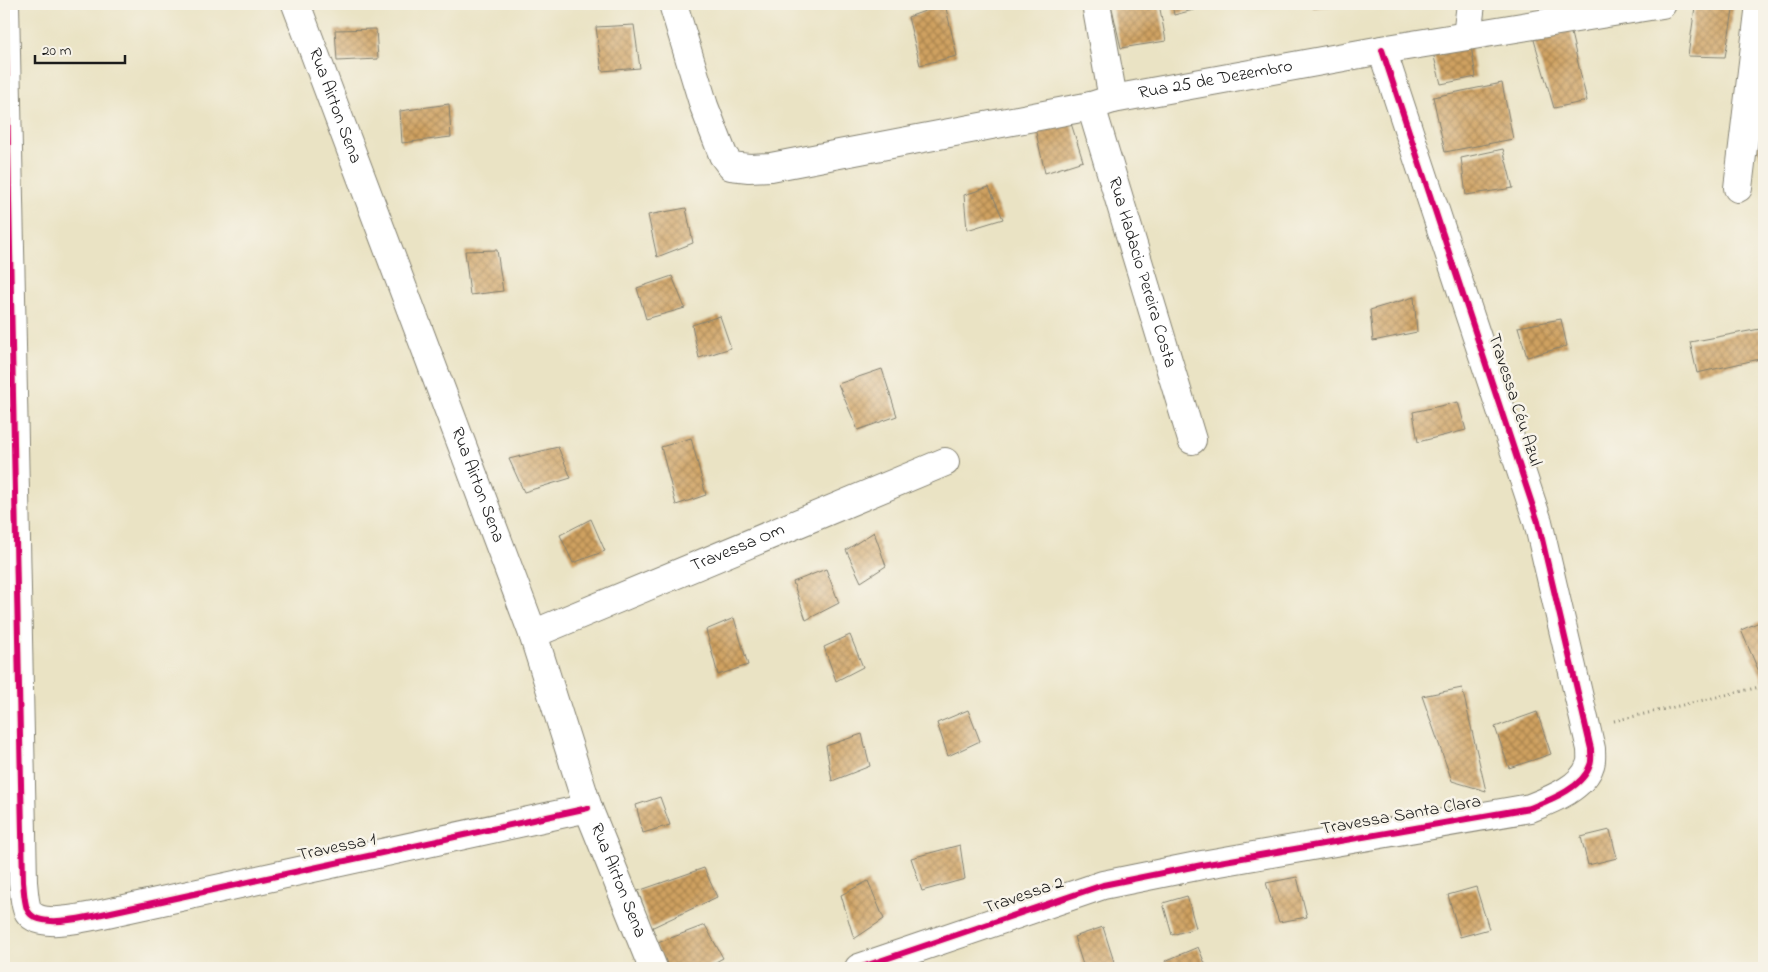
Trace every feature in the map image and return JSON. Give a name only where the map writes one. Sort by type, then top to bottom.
[{"type":"street","name":"Travessa 1","points":[[5,4],[23,882],[28,911],[35,918],[52,921],[93,916],[588,808]]},
{"type":"street","name":"Rua Airton Sena","points":[[296,4],[533,634],[588,808],[653,968]]},
{"type":"street","name":"Rua 25 de Dezembro","points":[[673,4],[704,106],[725,160],[734,167],[771,166],[1382,50],[1662,4]]},
{"type":"street","name":"Rua Hadacio Pereira Costa","points":[[1096,4],[1102,102],[1192,440]]},
{"type":"street","points":[[1467,36],[1471,4]]},
{"type":"street","points":[[1738,188],[1760,4]]},
{"type":"street","name":"Travessa Céu Azul","points":[[1382,50],[1538,522],[1591,749],[1590,765]]},
{"type":"street","name":"Travessa Om","points":[[533,634],[945,462]]},
{"type":"street","name":"Travessa Santa Clara","points":[[1202,865],[1530,808],[1561,796],[1582,778],[1590,765]]},
{"type":"street","name":"Travessa 2","points":[[859,968],[1103,885],[1202,865]]},
{"type":"path","points":[[1586,727],[1764,686]]},
{"type":"building","points":[[945,4],[957,56],[920,65],[908,17]]},
{"type":"building","points":[[1111,4],[1159,4],[1166,41],[1121,48]]},
{"type":"building","points":[[1172,4],[1208,4],[1209,6],[1174,15]]},
{"type":"building","points":[[1313,4],[1336,4],[1336,6],[1313,8]]},
{"type":"building","points":[[1734,5],[1725,57],[1688,56],[1695,7]]},
{"type":"building","points":[[634,25],[640,68],[602,71],[596,27]]},
{"type":"building","points":[[376,29],[378,59],[337,61],[335,30]]},
{"type":"building","points":[[1570,29],[1587,101],[1554,108],[1534,40]]},
{"type":"building","points":[[1471,46],[1476,77],[1441,84],[1432,49]]},
{"type":"building","points":[[1502,83],[1513,139],[1445,152],[1433,97]]},
{"type":"building","points":[[449,104],[451,137],[402,143],[400,111]]},
{"type":"building","points":[[1069,117],[1083,161],[1045,173],[1035,128]]},
{"type":"building","points":[[1764,119],[1764,157],[1760,158],[1755,121]]},
{"type":"building","points":[[1503,149],[1513,188],[1466,195],[1461,158]]},
{"type":"building","points":[[989,187],[1003,219],[967,230],[964,195]]},
{"type":"building","points":[[686,208],[693,243],[657,257],[648,215]]},
{"type":"building","points":[[497,250],[503,291],[470,295],[465,251]]},
{"type":"building","points":[[672,276],[685,308],[646,319],[637,288]]},
{"type":"building","points":[[1414,297],[1417,332],[1373,341],[1370,310]]},
{"type":"building","points":[[720,316],[731,348],[699,358],[692,325]]},
{"type":"building","points":[[1561,319],[1567,346],[1527,357],[1518,327]]},
{"type":"building","points":[[1760,329],[1764,358],[1697,373],[1690,342]]},
{"type":"building","points":[[882,369],[897,416],[858,430],[838,384]]},
{"type":"building","points":[[1458,402],[1466,430],[1418,442],[1413,412]]},
{"type":"building","points":[[691,438],[706,495],[676,505],[661,447]]},
{"type":"building","points":[[558,447],[571,478],[524,492],[509,459]]},
{"type":"building","points":[[591,519],[605,551],[573,563],[560,535]]},
{"type":"building","points":[[874,532],[886,566],[861,582],[846,550]]},
{"type":"building","points":[[826,569],[839,603],[806,620],[793,582]]},
{"type":"building","points":[[734,618],[748,665],[718,675],[706,630]]},
{"type":"building","points":[[1764,620],[1764,680],[1763,681],[1741,630]]},
{"type":"building","points":[[850,635],[863,667],[836,681],[824,647]]},
{"type":"building","points":[[1462,688],[1486,791],[1452,781],[1422,696]]},
{"type":"building","points":[[968,710],[980,741],[948,756],[937,723]]},
{"type":"building","points":[[1537,712],[1551,754],[1509,768],[1495,727]]},
{"type":"building","points":[[862,734],[870,766],[832,781],[826,746]]},
{"type":"building","points":[[660,797],[670,825],[643,833],[636,805]]},
{"type":"building","points":[[1610,830],[1617,858],[1588,865],[1581,837]]},
{"type":"building","points":[[960,845],[965,879],[922,891],[911,858]]},
{"type":"building","points":[[704,868],[717,897],[651,928],[638,891]]},
{"type":"building","points":[[1297,877],[1307,917],[1279,922],[1266,883]]},
{"type":"building","points":[[868,881],[884,919],[854,939],[841,895]]},
{"type":"building","points":[[1476,887],[1489,929],[1460,937],[1448,895]]},
{"type":"building","points":[[1187,896],[1196,928],[1172,935],[1163,903]]},
{"type":"building","points":[[705,925],[723,958],[705,968],[665,968],[655,944]]},
{"type":"building","points":[[1103,927],[1116,968],[1084,968],[1074,937]]},
{"type":"building","points":[[1198,947],[1207,968],[1168,968],[1165,961]]},
{"type":"cycle path","points":[[5,4],[23,882],[27,909],[31,915],[47,921],[93,916],[588,808]]},
{"type":"cycle path","points":[[859,968],[1103,885],[1202,865],[1530,808],[1565,792],[1573,787],[1586,773],[1591,762],[1591,749],[1538,522],[1382,50]]}]
